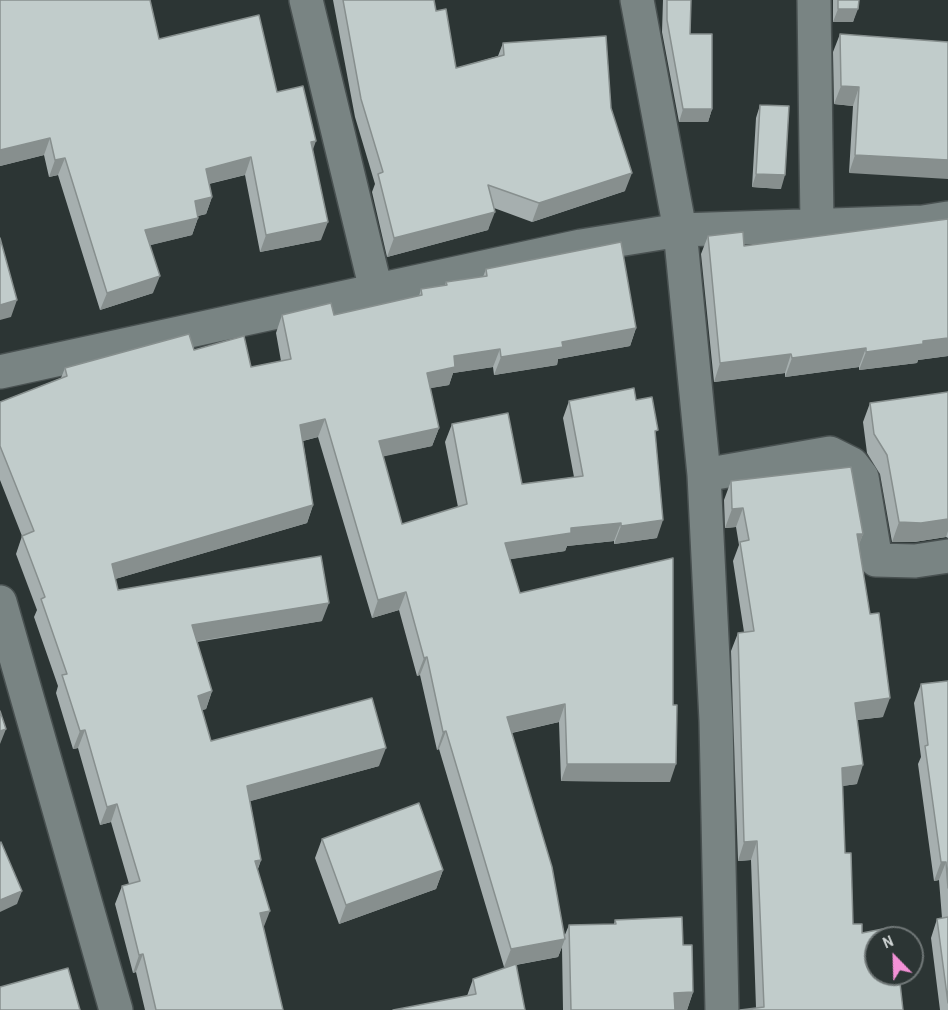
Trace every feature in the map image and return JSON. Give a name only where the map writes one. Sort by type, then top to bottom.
[{"type":"street","points":[[306,0],[376,290]]},
{"type":"street","points":[[637,0],[680,230],[704,475],[717,744],[722,1010]]},
{"type":"street","points":[[814,0],[817,224]]},
{"type":"street","points":[[0,372],[581,246],[680,230],[923,222],[948,218]]},
{"type":"street","points":[[704,475],[830,453],[852,464],[862,477],[876,560],[915,561],[948,555]]},
{"type":"street","points":[[0,602],[116,1010]]},
{"type":"building","points":[[0,0],[150,0],[159,39],[259,15],[277,92],[303,86],[316,141],[311,142],[328,222],[266,235],[251,157],[206,169],[212,197],[195,201],[198,218],[145,230],[160,276],[107,293],[65,158],[55,160],[50,138],[0,150]]},
{"type":"building","points":[[343,0],[434,0],[436,11],[446,9],[456,68],[504,55],[503,43],[606,36],[611,108],[632,173],[539,203],[488,185],[495,212],[394,238],[378,174],[383,172],[361,99]]},
{"type":"building","points":[[667,0],[691,0],[690,34],[712,34],[712,109],[683,109],[667,20]]},
{"type":"building","points":[[838,0],[859,0],[858,9],[838,9]]},
{"type":"building","points":[[840,34],[948,42],[948,160],[855,155],[859,87],[841,86]]},
{"type":"building","points":[[760,105],[789,106],[785,175],[756,174]]},
{"type":"building","points":[[948,219],[948,338],[866,352],[866,348],[792,358],[791,354],[720,363],[708,236],[743,232],[744,246]]},
{"type":"building","points":[[0,238],[17,300],[0,305]]},
{"type":"building","points":[[621,242],[636,328],[562,342],[563,347],[501,357],[500,349],[454,356],[455,367],[427,373],[439,428],[379,441],[402,524],[467,504],[452,424],[508,413],[522,484],[583,476],[569,401],[634,388],[636,400],[652,397],[658,430],[655,431],[663,520],[621,526],[621,523],[571,528],[571,533],[505,543],[520,593],[673,558],[673,705],[677,705],[676,764],[567,764],[565,704],[507,717],[552,867],[565,939],[511,949],[446,731],[443,732],[427,657],[424,658],[406,592],[378,600],[325,419],[300,425],[313,505],[112,564],[118,590],[321,556],[329,603],[192,625],[212,691],[198,696],[211,741],[372,698],[386,748],[247,786],[261,860],[255,861],[270,911],[260,913],[283,1010],[156,1010],[143,954],[139,955],[122,886],[140,881],[117,804],[107,807],[85,730],[80,731],[62,675],[67,674],[41,599],[45,597],[22,536],[34,531],[0,446],[0,402],[67,376],[65,368],[189,334],[194,350],[244,336],[251,367],[291,359],[282,315],[331,303],[334,315],[422,295],[421,289],[447,285],[446,282],[487,276],[486,269]]},
{"type":"building","points":[[948,392],[948,519],[921,523],[899,522],[887,455],[874,434],[870,403]]},
{"type":"building","points":[[851,467],[863,534],[857,534],[870,614],[879,613],[890,698],[855,703],[863,765],[842,768],[845,853],[851,853],[853,924],[862,924],[862,933],[864,933],[864,986],[900,986],[903,1010],[740,1010],[764,1007],[757,841],[744,842],[738,633],[754,631],[740,542],[749,540],[743,508],[732,509],[731,481]]},
{"type":"building","points":[[948,681],[948,888],[946,862],[941,862],[925,746],[928,745],[921,684]]},
{"type":"building","points":[[0,711],[6,729],[0,731]]},
{"type":"building","points":[[419,803],[443,870],[346,905],[322,839]]},
{"type":"building","points":[[0,843],[22,891],[0,900]]},
{"type":"building","points":[[682,917],[683,945],[692,945],[693,992],[674,993],[675,1010],[571,1010],[569,925],[616,924],[615,920]]},
{"type":"building","points":[[948,917],[948,1003],[937,919]]},
{"type":"building","points":[[516,964],[525,1010],[393,1010],[476,994],[473,979]]},
{"type":"building","points":[[68,968],[80,1010],[0,1010],[0,987]]}]
